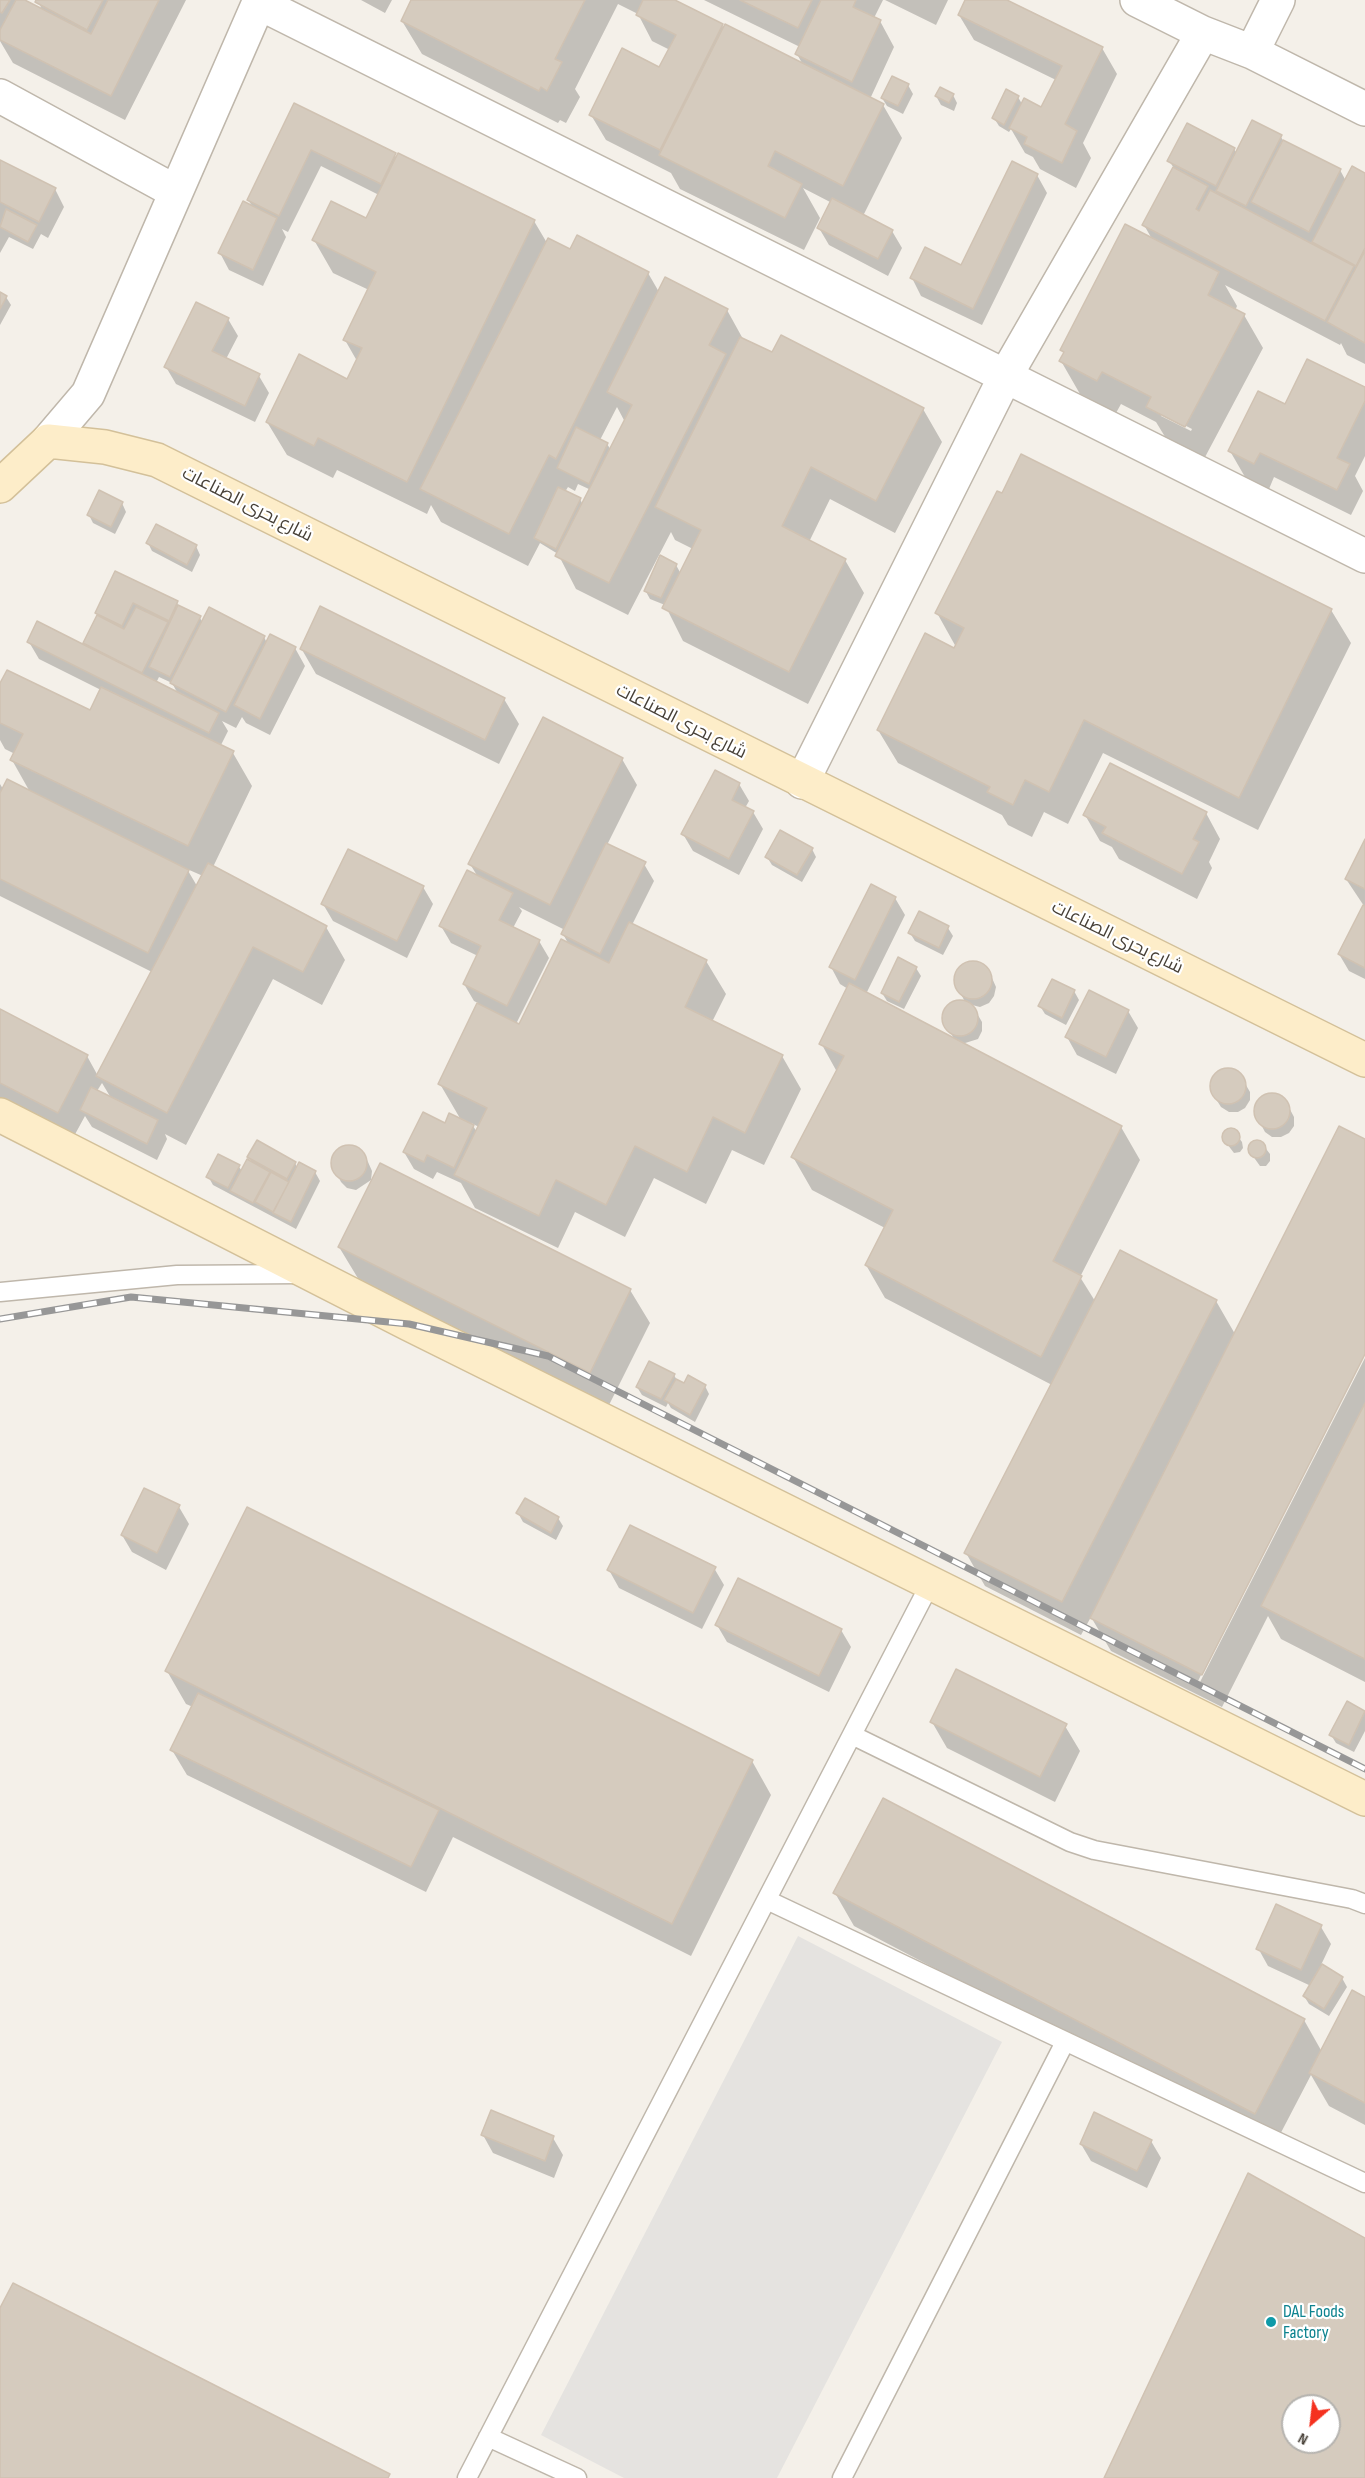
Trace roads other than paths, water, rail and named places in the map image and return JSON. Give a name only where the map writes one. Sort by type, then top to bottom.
[{"type":"street","points":[[1137,0],[1203,33],[1252,52],[1365,109]]},
{"type":"street","points":[[1252,52],[1278,0]]},
{"type":"street","points":[[0,486],[48,441],[88,394],[259,2],[1365,556]]},
{"type":"street","points":[[802,782],[1006,375],[1203,33]]},
{"type":"street","points":[[0,96],[176,192]]},
{"type":"street","name":"شارع بحرى الصناعات","points":[[48,441],[105,447],[157,460],[1365,1060]]},
{"type":"street","points":[[0,1115],[310,1274],[1365,1799]]},
{"type":"lane","points":[[0,1292],[177,1275],[310,1274]]},
{"type":"lane","points":[[467,2478],[930,1584]]},
{"type":"lane","points":[[852,1735],[1070,1842],[1094,1850],[1352,1899],[1365,1904]]},
{"type":"lane","points":[[767,1900],[1365,2183]]},
{"type":"lane","points":[[842,2478],[1065,2042]]},
{"type":"lane","points":[[488,2437],[577,2478]]},
{"type":"railway","points":[[0,1319],[131,1297],[409,1324],[548,1356],[1365,1769]]},
{"type":"place","name":"DAL Foods Factory","points":[[1271,2322]]}]
